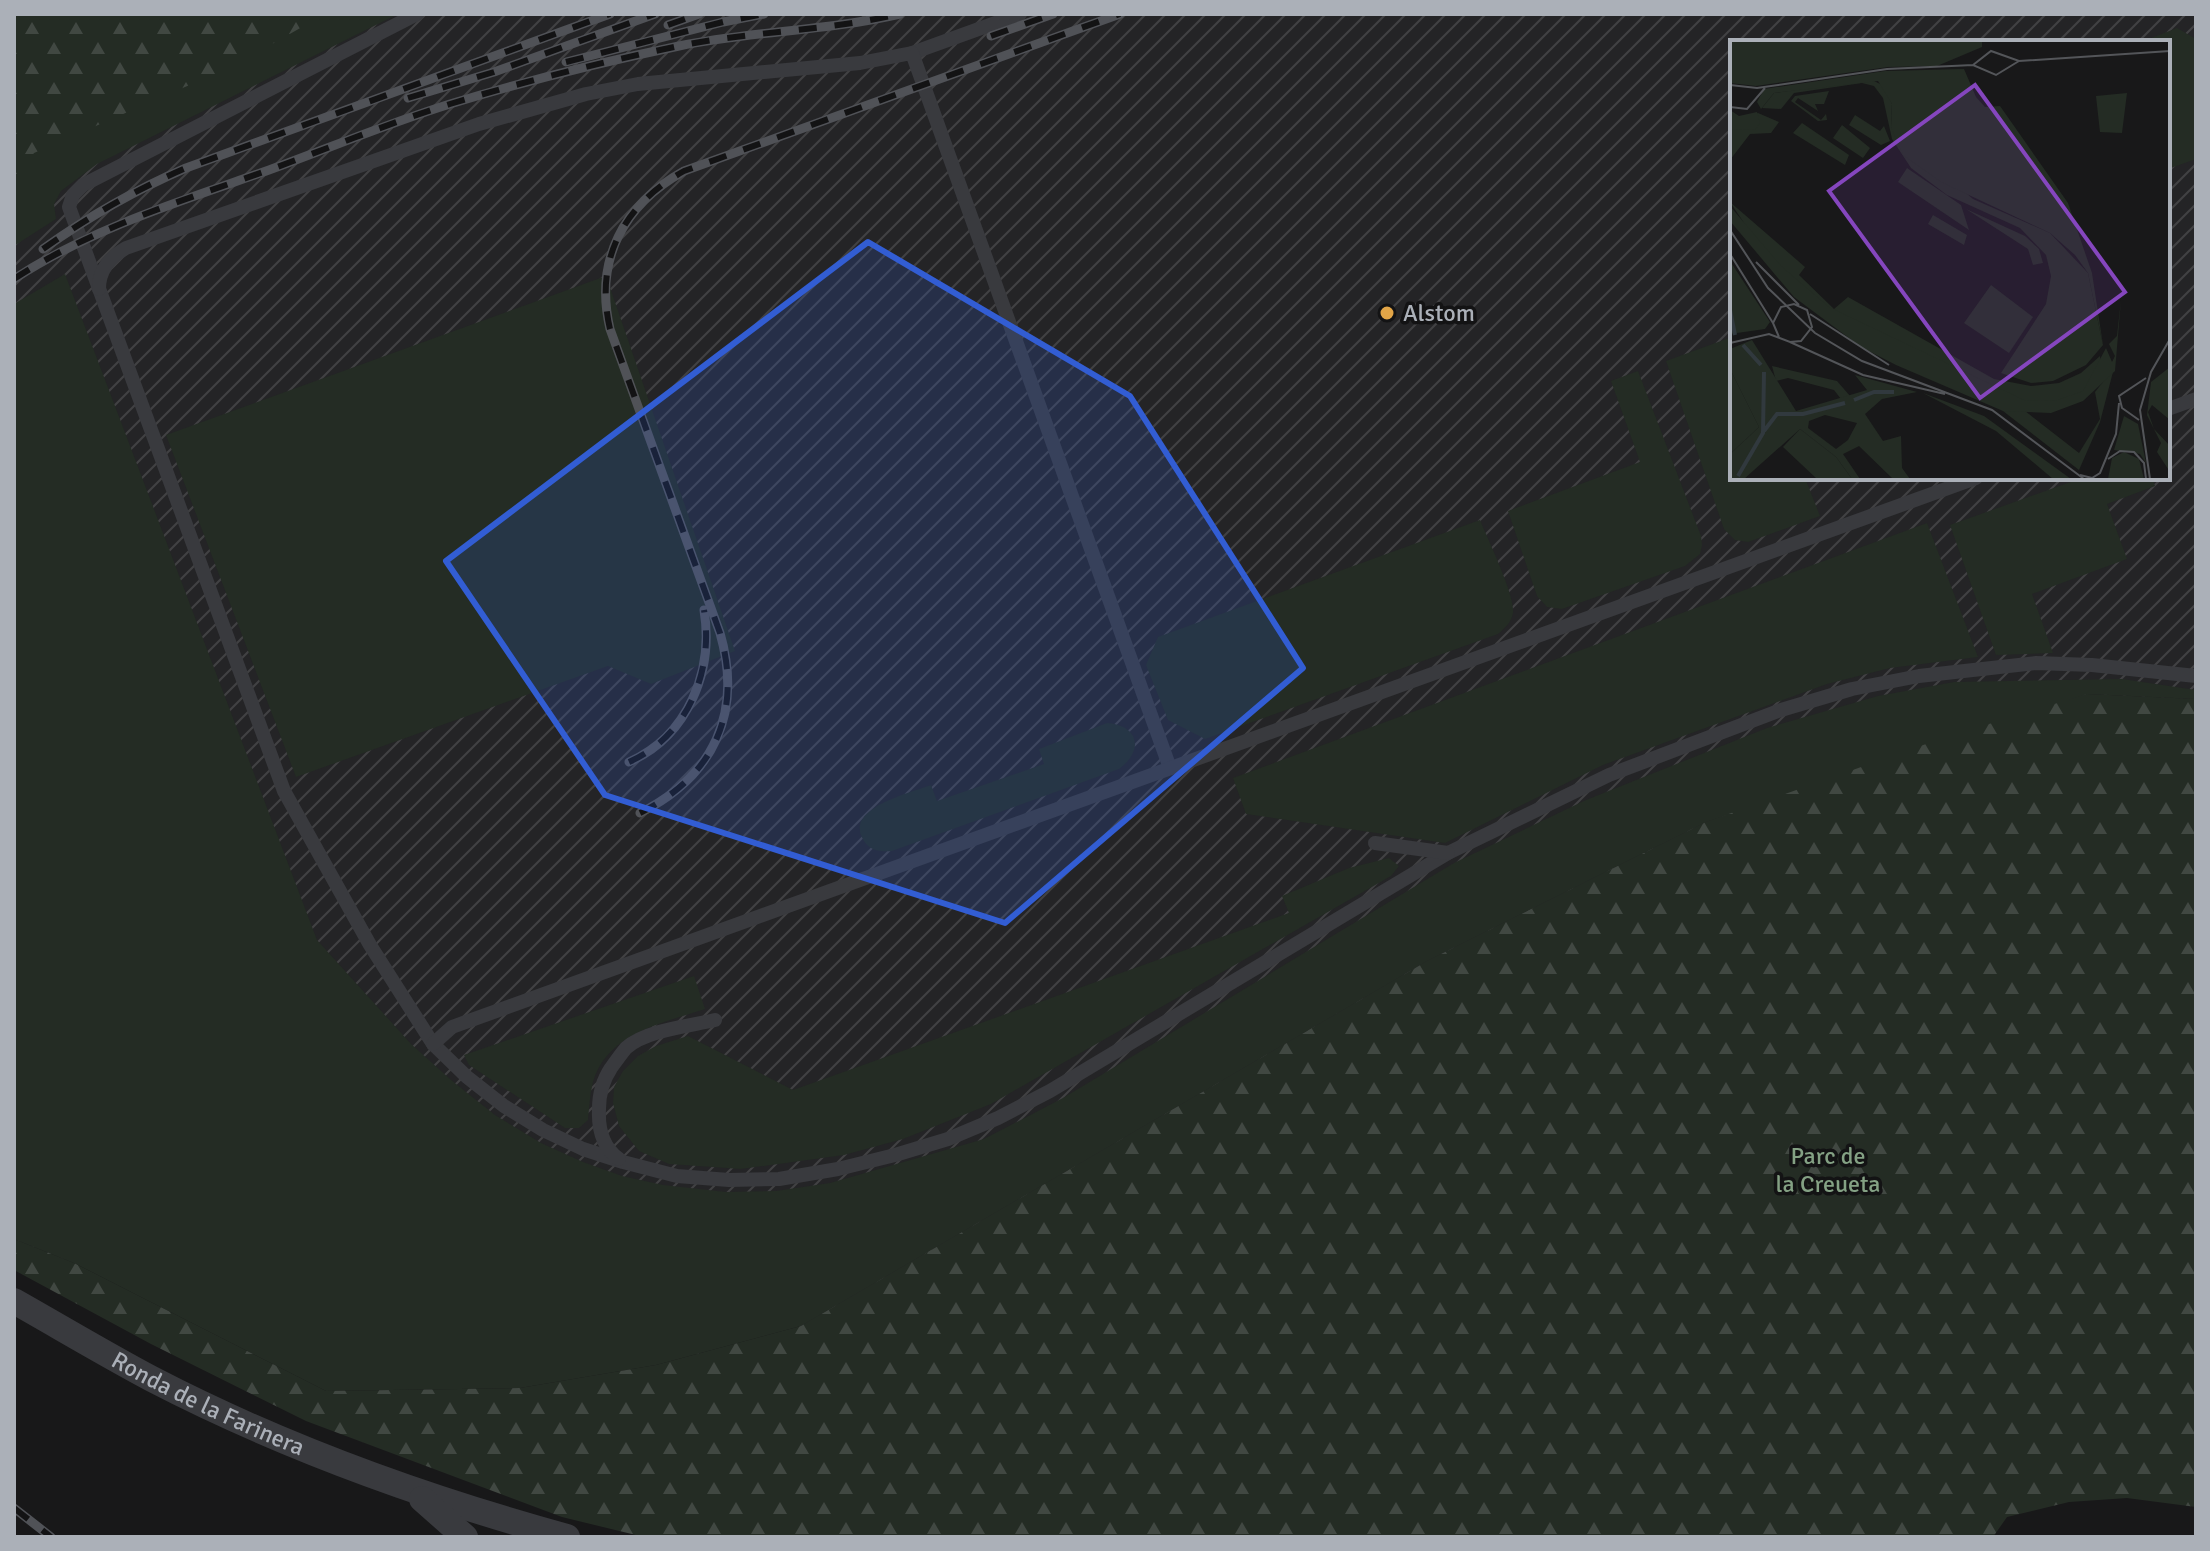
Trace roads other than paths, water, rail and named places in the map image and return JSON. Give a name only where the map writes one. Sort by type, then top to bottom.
[{"type":"street","name":"Ronda de la Farinera","points":[[14,1301],[153,1379],[232,1417],[362,1471],[479,1513],[567,1537]]},
{"type":"street","name":"Ronda de la Farinera","points":[[410,1488],[465,1537]]},
{"type":"lane","points":[[417,14],[77,190],[69,207],[284,791],[370,945],[433,1044],[467,1077],[504,1106],[543,1130],[583,1149],[677,1176],[729,1180],[779,1179],[838,1169],[948,1139],[1050,1091],[1448,853],[1609,775],[1781,710],[1852,689],[1919,676],[2036,663],[2092,665],[2196,676]]},
{"type":"lane","points":[[101,296],[99,281],[103,269],[126,248],[479,124],[586,94],[638,84],[860,63],[912,53],[1020,14]]},
{"type":"lane","points":[[912,53],[1170,768]]},
{"type":"lane","points":[[2170,408],[2196,399]]},
{"type":"lane","points":[[433,1044],[452,1027],[1970,480]]},
{"type":"lane","points":[[1375,843],[1448,853]]},
{"type":"lane","points":[[623,1162],[606,1146],[598,1121],[601,1090],[607,1074],[628,1047],[639,1040],[715,1020]]},
{"type":"railway","points":[[43,249],[112,205],[186,168],[610,14]]},
{"type":"railway","points":[[408,98],[494,72],[655,14]]},
{"type":"railway","points":[[668,25],[699,14]]},
{"type":"railway","points":[[566,62],[764,14]]},
{"type":"railway","points":[[14,279],[74,245],[138,217],[404,119],[478,96],[564,72],[679,46],[900,14]]},
{"type":"railway","points":[[991,36],[1053,14]]},
{"type":"railway","points":[[640,813],[687,781],[704,761],[716,739],[728,690],[720,633],[610,329],[606,280],[618,237],[644,200],[684,171],[1120,14]]},
{"type":"railway","points":[[629,762],[650,751],[667,736],[692,699],[705,656],[704,610]]},
{"type":"railway","points":[[14,1508],[51,1537]]},
{"type":"place","name":"Alstom","points":[[1387,313]]},
{"type":"park label","name":"Parc de la Creueta","points":[[1828,1170]]}]
